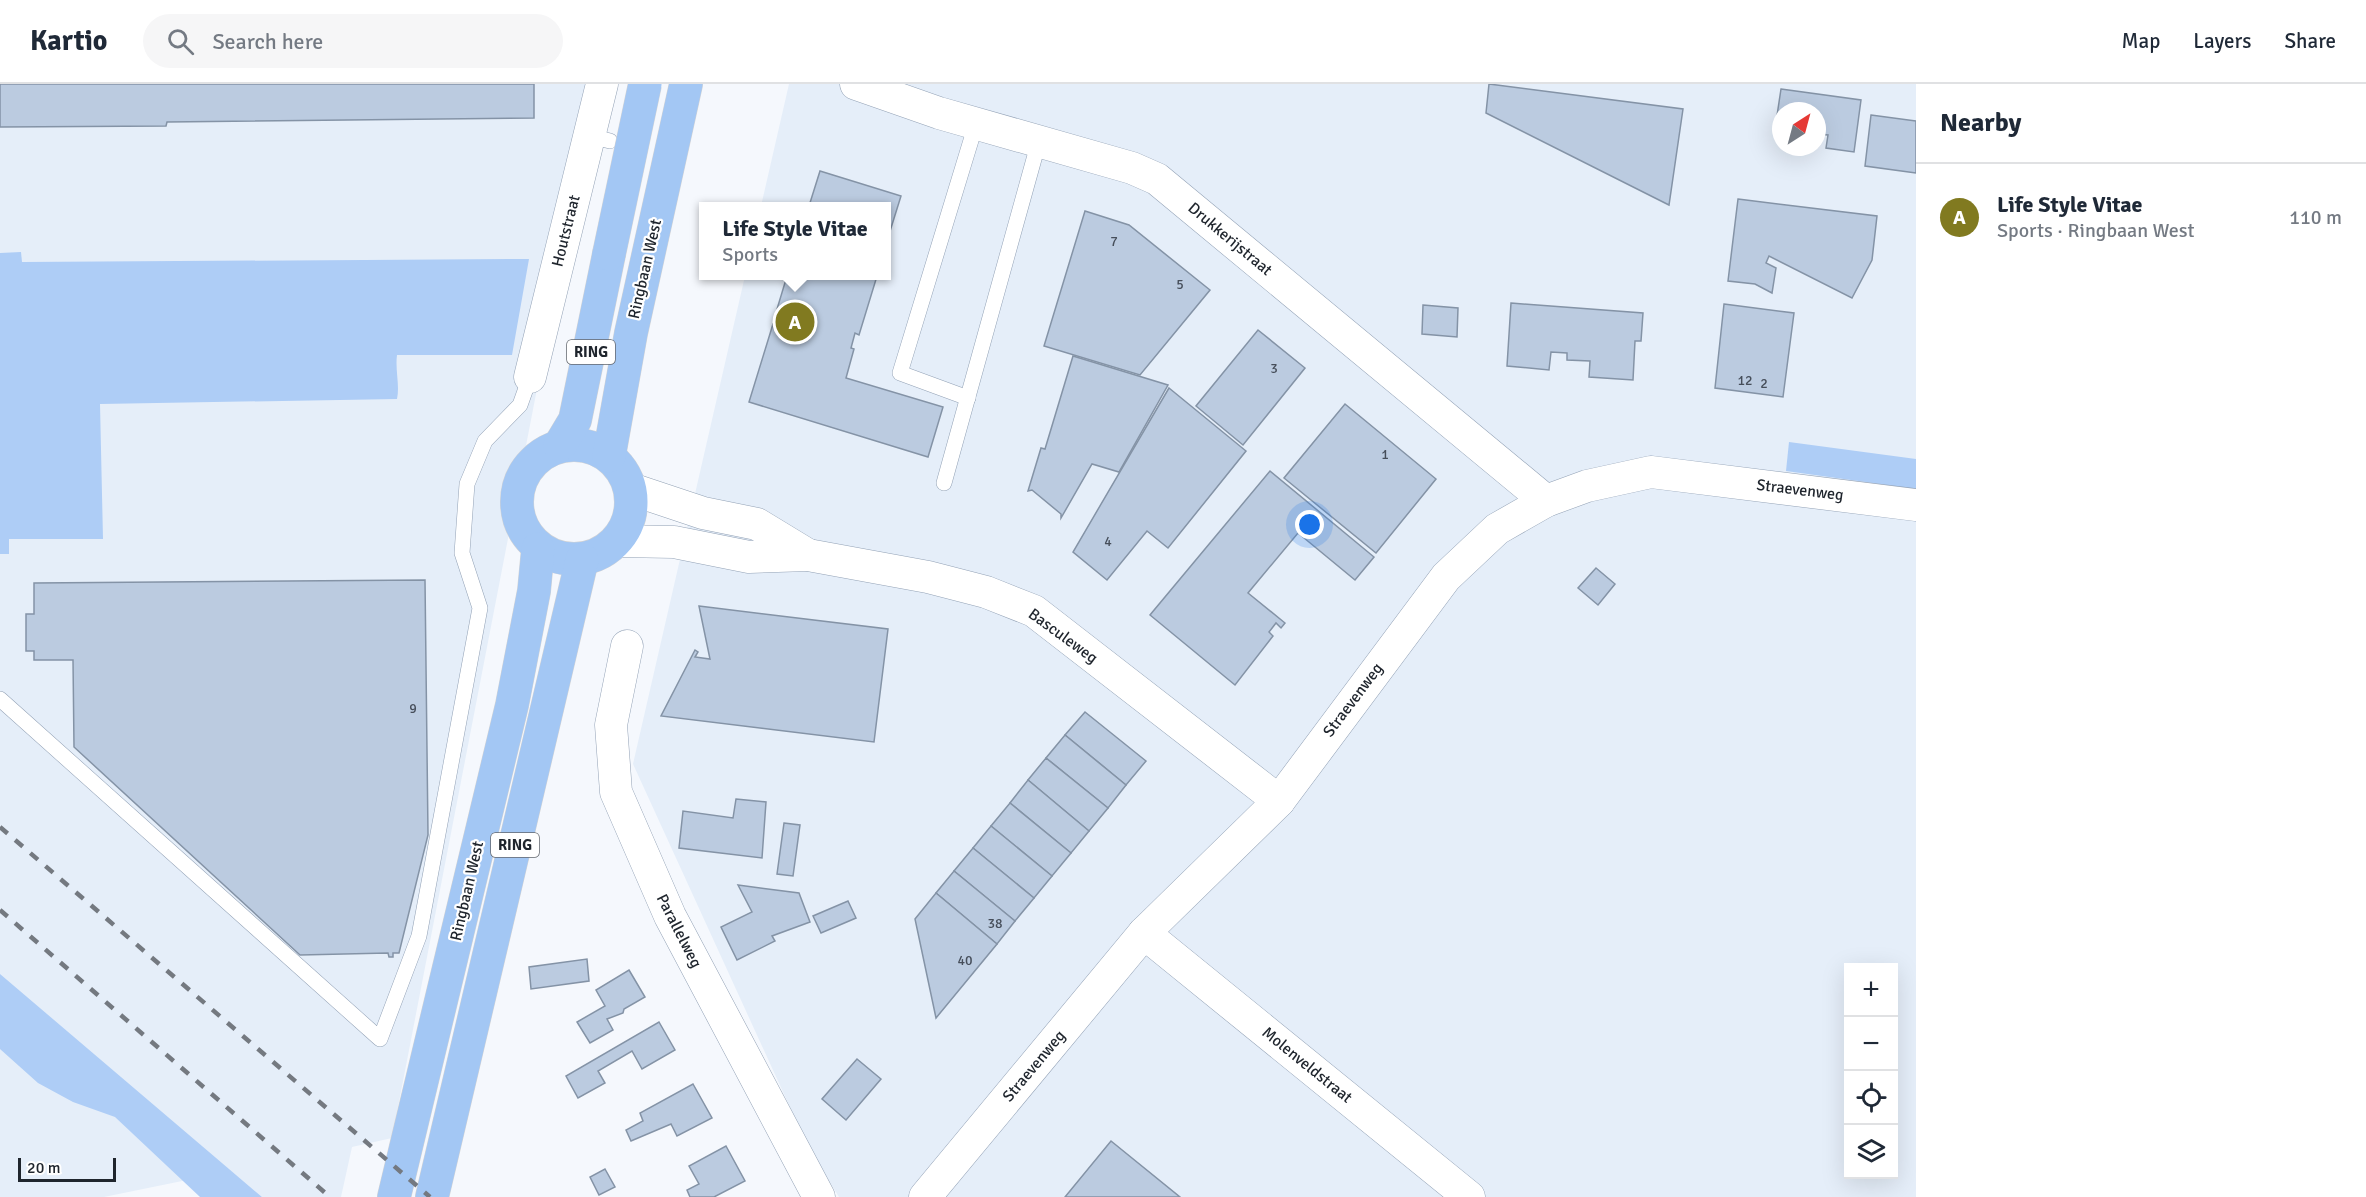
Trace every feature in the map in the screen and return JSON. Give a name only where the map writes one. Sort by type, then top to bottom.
[{"type":"main road","name":"RING","points":[[560,446],[575,420],[645,84]]},
{"type":"main road","name":"Ringbaan West","points":[[609,456],[646,263],[686,84]]},
{"type":"main road","points":[[586,445],[609,456],[622,471],[631,489],[630,517],[617,542],[601,554],[582,560],[559,559],[538,549],[522,529],[515,503],[521,478],[531,464],[537,457],[560,446],[586,445]]},
{"type":"main road","name":"Ringbaan West","points":[[394,1197],[512,705],[534,591],[538,549]]},
{"type":"main road","name":"RING","points":[[432,1197],[582,560]]},
{"type":"street","name":"Houtstraat","points":[[530,377],[600,139],[602,84]]},
{"type":"street","name":"Drukkerijstraat","points":[[856,84],[976,124],[1132,168],[1157,179],[1546,501]]},
{"type":"street","name":"Straevenweg","points":[[925,1197],[1144,933],[1279,801],[1446,577],[1497,529],[1546,501],[1587,486],[1651,472],[1916,505]]},
{"type":"street","name":"Basculeweg","points":[[631,489],[703,513],[757,524],[808,555]]},
{"type":"street","name":"Basculeweg","points":[[617,542],[674,542],[749,557],[808,555],[928,577],[986,592],[1035,612],[1279,801]]},
{"type":"street","name":"Parallelweg","points":[[627,646],[611,725],[616,792],[670,916],[819,1197]]},
{"type":"street","name":"Molenveldstraat","points":[[1144,933],[1469,1197]]},
{"type":"lane","points":[[968,398],[900,373],[976,124]]},
{"type":"lane","points":[[944,483],[1039,141]]},
{"type":"lane","points":[[0,699],[380,1039],[419,936],[480,608],[462,553],[467,484],[485,441],[520,405],[530,377]]},
{"type":"shaded area","points":[[0,84],[596,84],[392,1138],[352,1147],[341,1197],[262,1197],[231,1171],[104,1197],[0,1197]]},
{"type":"shaded area","points":[[789,84],[1916,84],[1916,1197],[839,1197],[810,1151],[633,764],[744,280],[891,280],[891,202],[762,202]]},
{"type":"shaded area","points":[[21,252],[22,262],[529,259],[512,355],[397,355],[397,399],[100,404],[103,539],[9,539],[9,554],[0,554],[0,253]]},
{"type":"shaded area","points":[[1789,442],[1916,459],[1916,489],[1786,471]]},
{"type":"shaded area","points":[[0,974],[262,1197],[200,1197],[115,1117],[73,1102],[38,1083],[0,1049]]},
{"type":"building","points":[[0,84],[534,84],[534,118],[167,122],[166,126],[0,127]]},
{"type":"building","points":[[1489,84],[1683,109],[1669,205],[1486,113]]},
{"type":"building","points":[[1781,89],[1861,100],[1854,152],[1826,148],[1828,135],[1826,135],[1826,102],[1779,102]]},
{"type":"building","points":[[1871,115],[1916,121],[1916,173],[1865,166]]},
{"type":"building","points":[[820,171],[901,196],[891,228],[891,202],[810,202]]},
{"type":"building","points":[[1738,199],[1877,216],[1872,260],[1852,298],[1769,256],[1766,263],[1776,268],[1772,293],[1755,284],[1728,281]]},
{"type":"building","points":[[1085,211],[1129,225],[1210,290],[1140,375],[1044,346]]},
{"type":"building","points":[[786,280],[876,280],[859,335],[855,333],[851,348],[854,349],[846,378],[943,407],[928,457],[749,402],[773,324],[776,325],[781,311],[777,309]]},
{"type":"building","points":[[1511,303],[1643,313],[1641,341],[1635,341],[1633,380],[1589,377],[1590,361],[1567,360],[1567,353],[1551,352],[1549,370],[1507,366]]},
{"type":"building","points":[[1724,304],[1794,313],[1783,397],[1715,388]]},
{"type":"building","points":[[1423,305],[1458,308],[1457,337],[1422,334]]},
{"type":"building","points":[[1258,330],[1305,368],[1243,445],[1196,406]]},
{"type":"building","points":[[1073,356],[1168,385],[1119,472],[1092,464],[1061,518],[1061,514],[1032,490],[1028,491],[1041,448],[1045,449]]},
{"type":"building","points":[[1169,388],[1246,451],[1168,548],[1147,531],[1107,580],[1073,552]]},
{"type":"building","points":[[1345,404],[1436,479],[1376,553],[1284,478]]},
{"type":"building","points":[[1270,471],[1374,557],[1355,580],[1298,533],[1248,593],[1285,623],[1281,628],[1276,623],[1269,632],[1273,636],[1235,685],[1150,615]]},
{"type":"building","points":[[1596,568],[1615,584],[1598,605],[1578,588]]},
{"type":"building","points":[[425,580],[428,835],[399,953],[393,953],[393,957],[389,957],[388,953],[300,955],[74,747],[73,660],[34,660],[34,651],[26,651],[26,614],[34,614],[34,583]]},
{"type":"building","points":[[699,606],[888,629],[874,742],[661,716],[695,650],[698,652],[695,657],[710,659]]},
{"type":"building","points":[[1085,712],[1146,761],[1126,785],[1065,735]]},
{"type":"building","points":[[1065,735],[1126,785],[1108,808],[1046,758]]},
{"type":"building","points":[[1046,758],[1108,808],[1089,831],[1028,780]]},
{"type":"building","points":[[1028,780],[1089,831],[1071,853],[1010,803]]},
{"type":"building","points":[[736,799],[766,802],[762,858],[679,848],[683,811],[733,818]]},
{"type":"building","points":[[1010,803],[1071,853],[1052,876],[991,826]]},
{"type":"building","points":[[784,823],[800,825],[793,876],[777,874]]},
{"type":"building","points":[[991,826],[1052,876],[1034,898],[973,848]]},
{"type":"building","points":[[973,848],[1034,898],[1015,921],[954,871]]},
{"type":"building","points":[[954,871],[1015,921],[997,944],[936,893]]},
{"type":"building","points":[[738,885],[799,893],[810,922],[772,936],[775,941],[737,960],[721,927],[752,912]]},
{"type":"building","points":[[936,893],[997,944],[936,1018],[915,919]]},
{"type":"building","points":[[848,901],[856,918],[821,933],[813,916]]},
{"type":"building","points":[[587,959],[589,981],[531,989],[529,967]]},
{"type":"building","points":[[629,970],[645,997],[624,1009],[623,1013],[607,1019],[613,1030],[590,1043],[577,1022],[605,1006],[596,990]]},
{"type":"building","points":[[659,1022],[675,1050],[642,1069],[632,1051],[598,1071],[605,1083],[578,1098],[566,1076]]},
{"type":"building","points":[[857,1059],[881,1079],[846,1120],[822,1099]]},
{"type":"building","points":[[693,1084],[712,1118],[677,1136],[671,1124],[631,1141],[626,1130],[643,1121],[640,1113]]},
{"type":"building","points":[[1111,1141],[1180,1197],[1065,1197]]},
{"type":"building","points":[[726,1146],[745,1181],[714,1197],[690,1197],[687,1190],[699,1184],[689,1166]]},
{"type":"building","points":[[605,1169],[615,1187],[599,1195],[590,1177]]},
{"type":"railway","points":[[0,827],[430,1197]]},
{"type":"railway","points":[[0,910],[330,1197]]},
{"type":"place","name":"Life Style Vitae","points":[[795,322]]}]
